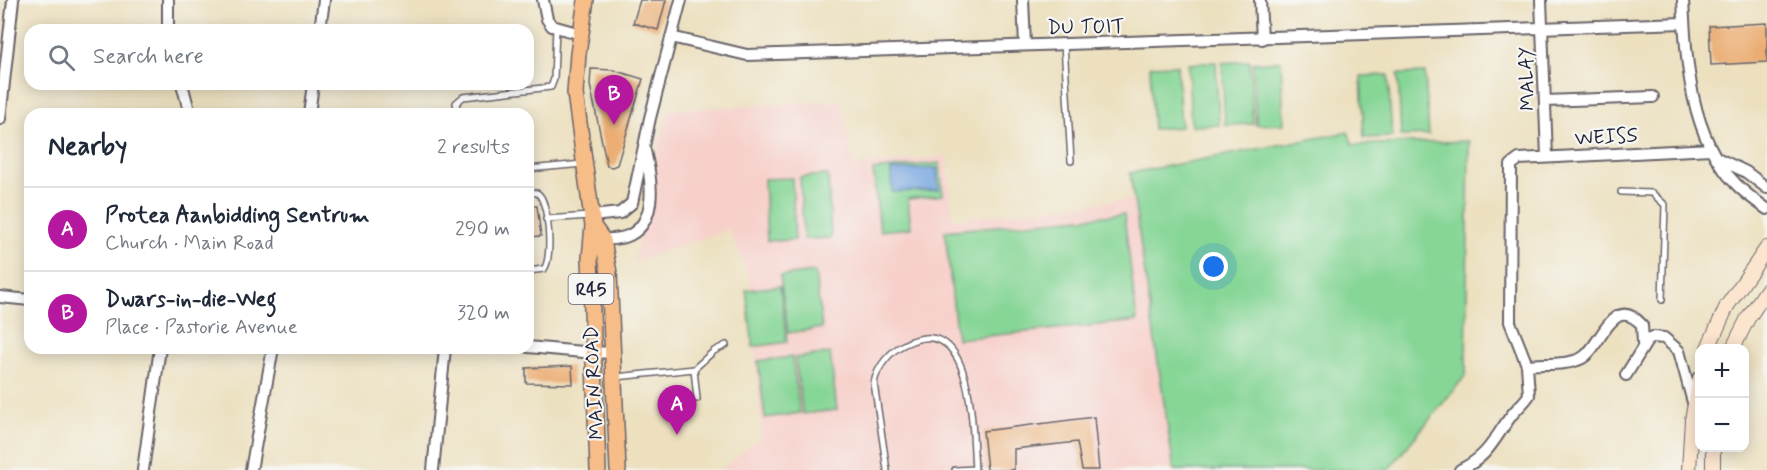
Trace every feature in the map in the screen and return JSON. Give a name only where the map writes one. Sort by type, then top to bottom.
[{"type":"main road","name":"MAIN ROAD","points":[[586,0],[575,93],[594,231],[594,353],[598,470]]},
{"type":"main road","name":"MAIN ROAD","points":[[594,231],[609,273],[618,470]]},
{"type":"street","points":[[0,119],[13,0]]},
{"type":"street","points":[[168,0],[168,24]]},
{"type":"street","points":[[321,24],[324,0]]},
{"type":"street","points":[[543,0],[547,19],[556,28],[581,34]]},
{"type":"street","points":[[594,231],[632,203],[643,145],[681,0]]},
{"type":"street","points":[[1023,0],[1025,45]]},
{"type":"street","points":[[1260,0],[1263,39]]},
{"type":"street","name":"MALAY","points":[[1541,0],[1547,157]]},
{"type":"street","points":[[1683,0],[1690,78],[1714,153],[1735,183],[1767,209]]},
{"type":"street","name":"DU TOIT","points":[[671,37],[747,55],[1684,23]]},
{"type":"street","points":[[184,90],[188,108]]},
{"type":"street","points":[[310,108],[312,90]]},
{"type":"street","points":[[1545,101],[1653,97]]},
{"type":"street","points":[[594,231],[630,235],[644,222],[650,198],[651,181],[643,145]]},
{"type":"street","points":[[1714,153],[1767,188]]},
{"type":"street","name":"WEISS","points":[[1527,364],[1510,322],[1511,165],[1519,159],[1547,157],[1714,153]]},
{"type":"street","points":[[1710,344],[1727,306],[1767,248]]},
{"type":"street","points":[[1735,344],[1748,318],[1767,290]]},
{"type":"street","points":[[0,297],[24,299]]},
{"type":"street","points":[[1460,470],[1487,453],[1526,399],[1530,382],[1527,364],[1567,362],[1585,357],[1610,321],[1623,316],[1638,321],[1671,342],[1681,357],[1694,406]]},
{"type":"street","points":[[1638,321],[1644,331],[1644,344]]},
{"type":"street","points":[[1626,375],[1644,344],[1653,337],[1671,342]]},
{"type":"street","points":[[534,348],[594,353],[613,352]]},
{"type":"street","points":[[143,470],[159,354]]},
{"type":"street","points":[[251,470],[272,354]]},
{"type":"street","points":[[433,470],[444,354]]},
{"type":"street","points":[[1689,470],[1696,398]]},
{"type":"street","points":[[1713,452],[1713,470]]},
{"type":"lane","points":[[534,89],[551,87],[554,79],[556,28]]},
{"type":"lane","points":[[1064,44],[1071,161]]},
{"type":"lane","points":[[457,108],[456,103],[463,97],[525,90]]},
{"type":"lane","points":[[534,168],[584,164]]},
{"type":"lane","points":[[1621,192],[1652,193],[1659,197],[1665,205],[1662,300]]},
{"type":"lane","points":[[534,193],[541,195],[546,219],[549,263],[544,269],[534,270]]},
{"type":"lane","points":[[546,219],[594,231]]},
{"type":"lane","points":[[887,470],[874,383],[876,374],[899,346],[917,338],[943,341],[954,350],[963,365],[975,469],[955,470]]},
{"type":"lane","points":[[614,378],[694,369],[714,351],[726,345]]},
{"type":"lane","points":[[694,369],[697,399]]},
{"type":"shaded area","points":[[842,101],[853,166],[947,156],[953,219],[1134,199],[1175,470],[721,470],[762,436],[749,276],[729,229],[634,262],[667,110]]},
{"type":"green space","points":[[1250,61],[1253,124],[1225,125],[1222,63]]},
{"type":"green space","points":[[1281,61],[1284,124],[1256,125],[1253,63]]},
{"type":"green space","points":[[1216,62],[1219,125],[1191,126],[1188,64]]},
{"type":"green space","points":[[1177,65],[1181,127],[1153,129],[1150,66]]},
{"type":"green space","points":[[1425,73],[1429,135],[1401,136],[1398,74]]},
{"type":"green space","points":[[1388,75],[1392,137],[1364,138],[1361,76]]},
{"type":"green space","points":[[1348,132],[1353,145],[1469,141],[1466,375],[1388,470],[1174,470],[1130,173]]},
{"type":"green space","points":[[940,163],[943,195],[908,199],[911,228],[880,231],[873,170]]},
{"type":"green space","points":[[828,175],[831,238],[804,239],[800,177]]},
{"type":"green space","points":[[792,178],[795,240],[767,241],[764,179]]},
{"type":"green space","points":[[1124,214],[1137,321],[957,339],[945,231]]},
{"type":"green space","points":[[815,272],[822,328],[788,333],[780,276]]},
{"type":"green space","points":[[780,286],[787,342],[753,347],[746,290]]},
{"type":"green space","points":[[830,353],[837,410],[803,414],[795,358]]},
{"type":"green space","points":[[792,357],[800,413],[765,418],[758,361]]},
{"type":"water","points":[[937,168],[939,190],[892,192],[891,170]]},
{"type":"building","points":[[640,0],[666,0],[658,30],[633,23]]},
{"type":"building","points":[[1767,23],[1767,62],[1711,65],[1709,26]]},
{"type":"building","points":[[591,69],[613,70],[643,79],[617,165],[612,167],[607,166],[590,85]]},
{"type":"building","points":[[534,206],[537,206],[541,236],[534,237]]},
{"type":"building","points":[[572,366],[573,384],[526,383],[526,368]]},
{"type":"building","points":[[1094,417],[1099,470],[1082,470],[1077,442],[1014,449],[1014,470],[987,470],[983,431]]},
{"type":"place","name":"Dwars-in-die-Weg","points":[[614,125]]},
{"type":"place","name":"Protea Aanbidding Sentrum","points":[[677,435]]}]
